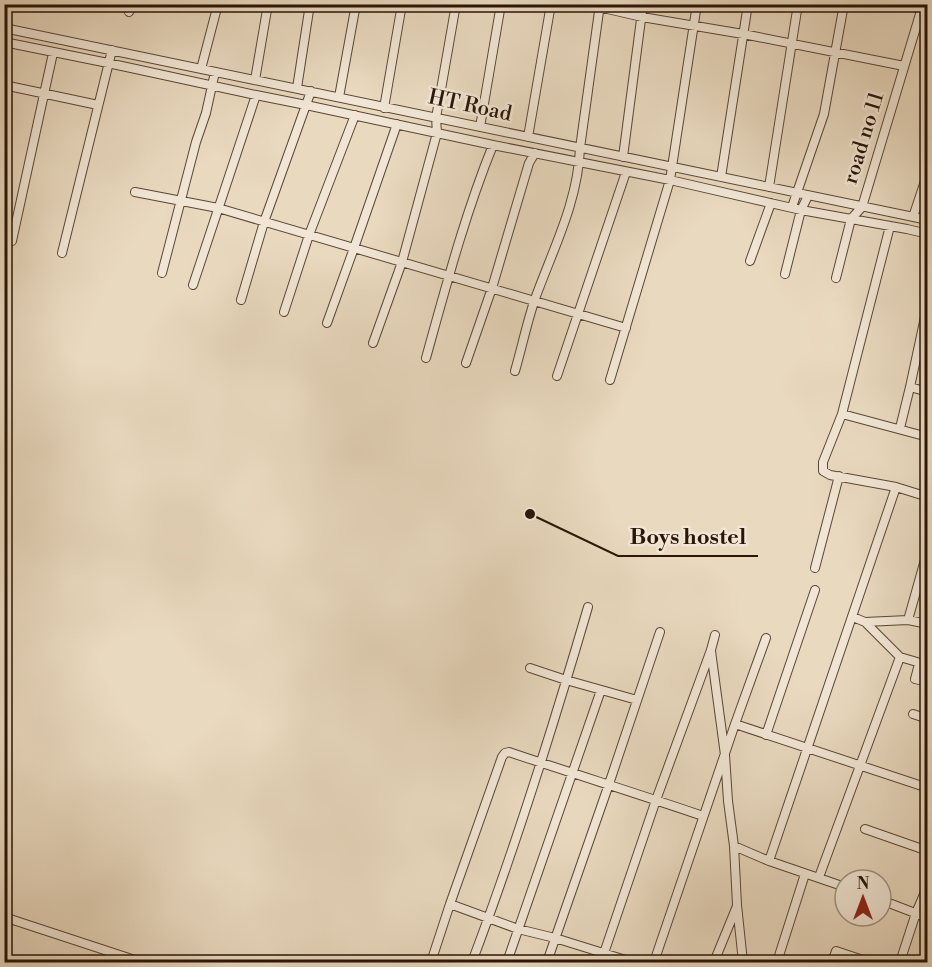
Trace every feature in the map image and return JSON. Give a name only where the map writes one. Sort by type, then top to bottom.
[{"type":"street","points":[[201,69],[218,4]]},
{"type":"street","points":[[255,80],[268,4]]},
{"type":"street","points":[[297,88],[310,4]]},
{"type":"street","points":[[339,97],[356,4]]},
{"type":"street","points":[[384,108],[402,4]]},
{"type":"street","points":[[372,343],[402,262],[437,133],[436,118],[456,4]]},
{"type":"street","points":[[480,127],[501,4]]},
{"type":"street","points":[[528,137],[551,4]]},
{"type":"street","points":[[586,4],[642,17],[743,34],[904,66]]},
{"type":"street","points":[[623,157],[644,4]]},
{"type":"street","points":[[610,380],[670,180],[697,4]]},
{"type":"street","points":[[721,177],[748,4]]},
{"type":"street","points":[[769,187],[798,4]]},
{"type":"street","points":[[792,207],[824,114],[844,4]]},
{"type":"street","name":"road no 11","points":[[836,278],[851,219],[862,207],[923,4]]},
{"type":"street","points":[[515,371],[535,301],[571,205],[580,162],[600,6]]},
{"type":"street","points":[[4,42],[6,28]]},
{"type":"street","name":"HT Road","points":[[6,28],[927,220]]},
{"type":"street","name":"HT Road","points":[[4,42],[670,180],[801,210],[927,234]]},
{"type":"street","points":[[62,253],[112,50]]},
{"type":"street","points":[[12,241],[53,52]]},
{"type":"street","points":[[162,273],[180,200],[206,113],[214,72]]},
{"type":"street","points":[[4,85],[98,105]]},
{"type":"street","points":[[241,300],[264,222],[311,91]]},
{"type":"street","points":[[193,285],[256,95]]},
{"type":"street","points":[[284,312],[309,235],[354,115]]},
{"type":"street","points":[[327,323],[397,124]]},
{"type":"street","points":[[426,358],[482,171],[493,145]]},
{"type":"street","points":[[466,363],[492,288],[528,164],[535,153]]},
{"type":"street","points":[[557,376],[626,172]]},
{"type":"street","points":[[913,217],[927,172]]},
{"type":"street","points":[[135,192],[218,208],[626,328]]},
{"type":"street","points":[[785,274],[801,210],[808,195]]},
{"type":"street","points":[[750,261],[771,202]]},
{"type":"street","points":[[890,226],[842,414],[823,462],[823,471],[896,487],[927,497]]},
{"type":"street","points":[[900,429],[927,303]]},
{"type":"street","points":[[910,387],[927,392]]},
{"type":"street","points":[[842,414],[927,436]]},
{"type":"street","points":[[815,568],[839,476]]},
{"type":"street","points":[[769,861],[896,487]]},
{"type":"street","points":[[908,620],[927,549]]},
{"type":"street","points":[[766,735],[815,590]]},
{"type":"street","points":[[472,963],[540,762],[588,608]]},
{"type":"street","points":[[853,617],[865,622],[900,657],[917,662],[919,664],[915,679],[927,682]]},
{"type":"street","points":[[865,622],[908,620],[927,624]]},
{"type":"street","points":[[547,963],[660,632]]},
{"type":"street","points":[[602,958],[715,635]]},
{"type":"street","points":[[654,963],[766,638]]},
{"type":"street","points":[[711,650],[725,755],[743,963]]},
{"type":"street","points":[[819,877],[900,657]]},
{"type":"street","points":[[530,668],[637,700]]},
{"type":"street","points":[[507,963],[601,690]]},
{"type":"street","points":[[913,714],[927,719]]},
{"type":"street","points":[[735,724],[927,788]]},
{"type":"street","points":[[431,963],[505,753],[510,752],[703,816]]},
{"type":"street","points":[[865,829],[927,851]]},
{"type":"street","points":[[734,846],[769,861],[833,882]]},
{"type":"street","points":[[777,963],[805,874]]},
{"type":"street","points":[[900,963],[927,885]]},
{"type":"street","points":[[450,904],[518,930],[555,938],[602,958],[632,963]]},
{"type":"street","points":[[893,904],[927,918]]},
{"type":"street","points":[[714,963],[737,905]]},
{"type":"street","points":[[4,917],[141,963]]},
{"type":"street","points":[[832,963],[836,951],[870,963]]},
{"type":"place","name":"Boys hostel","points":[[530,514]]}]
